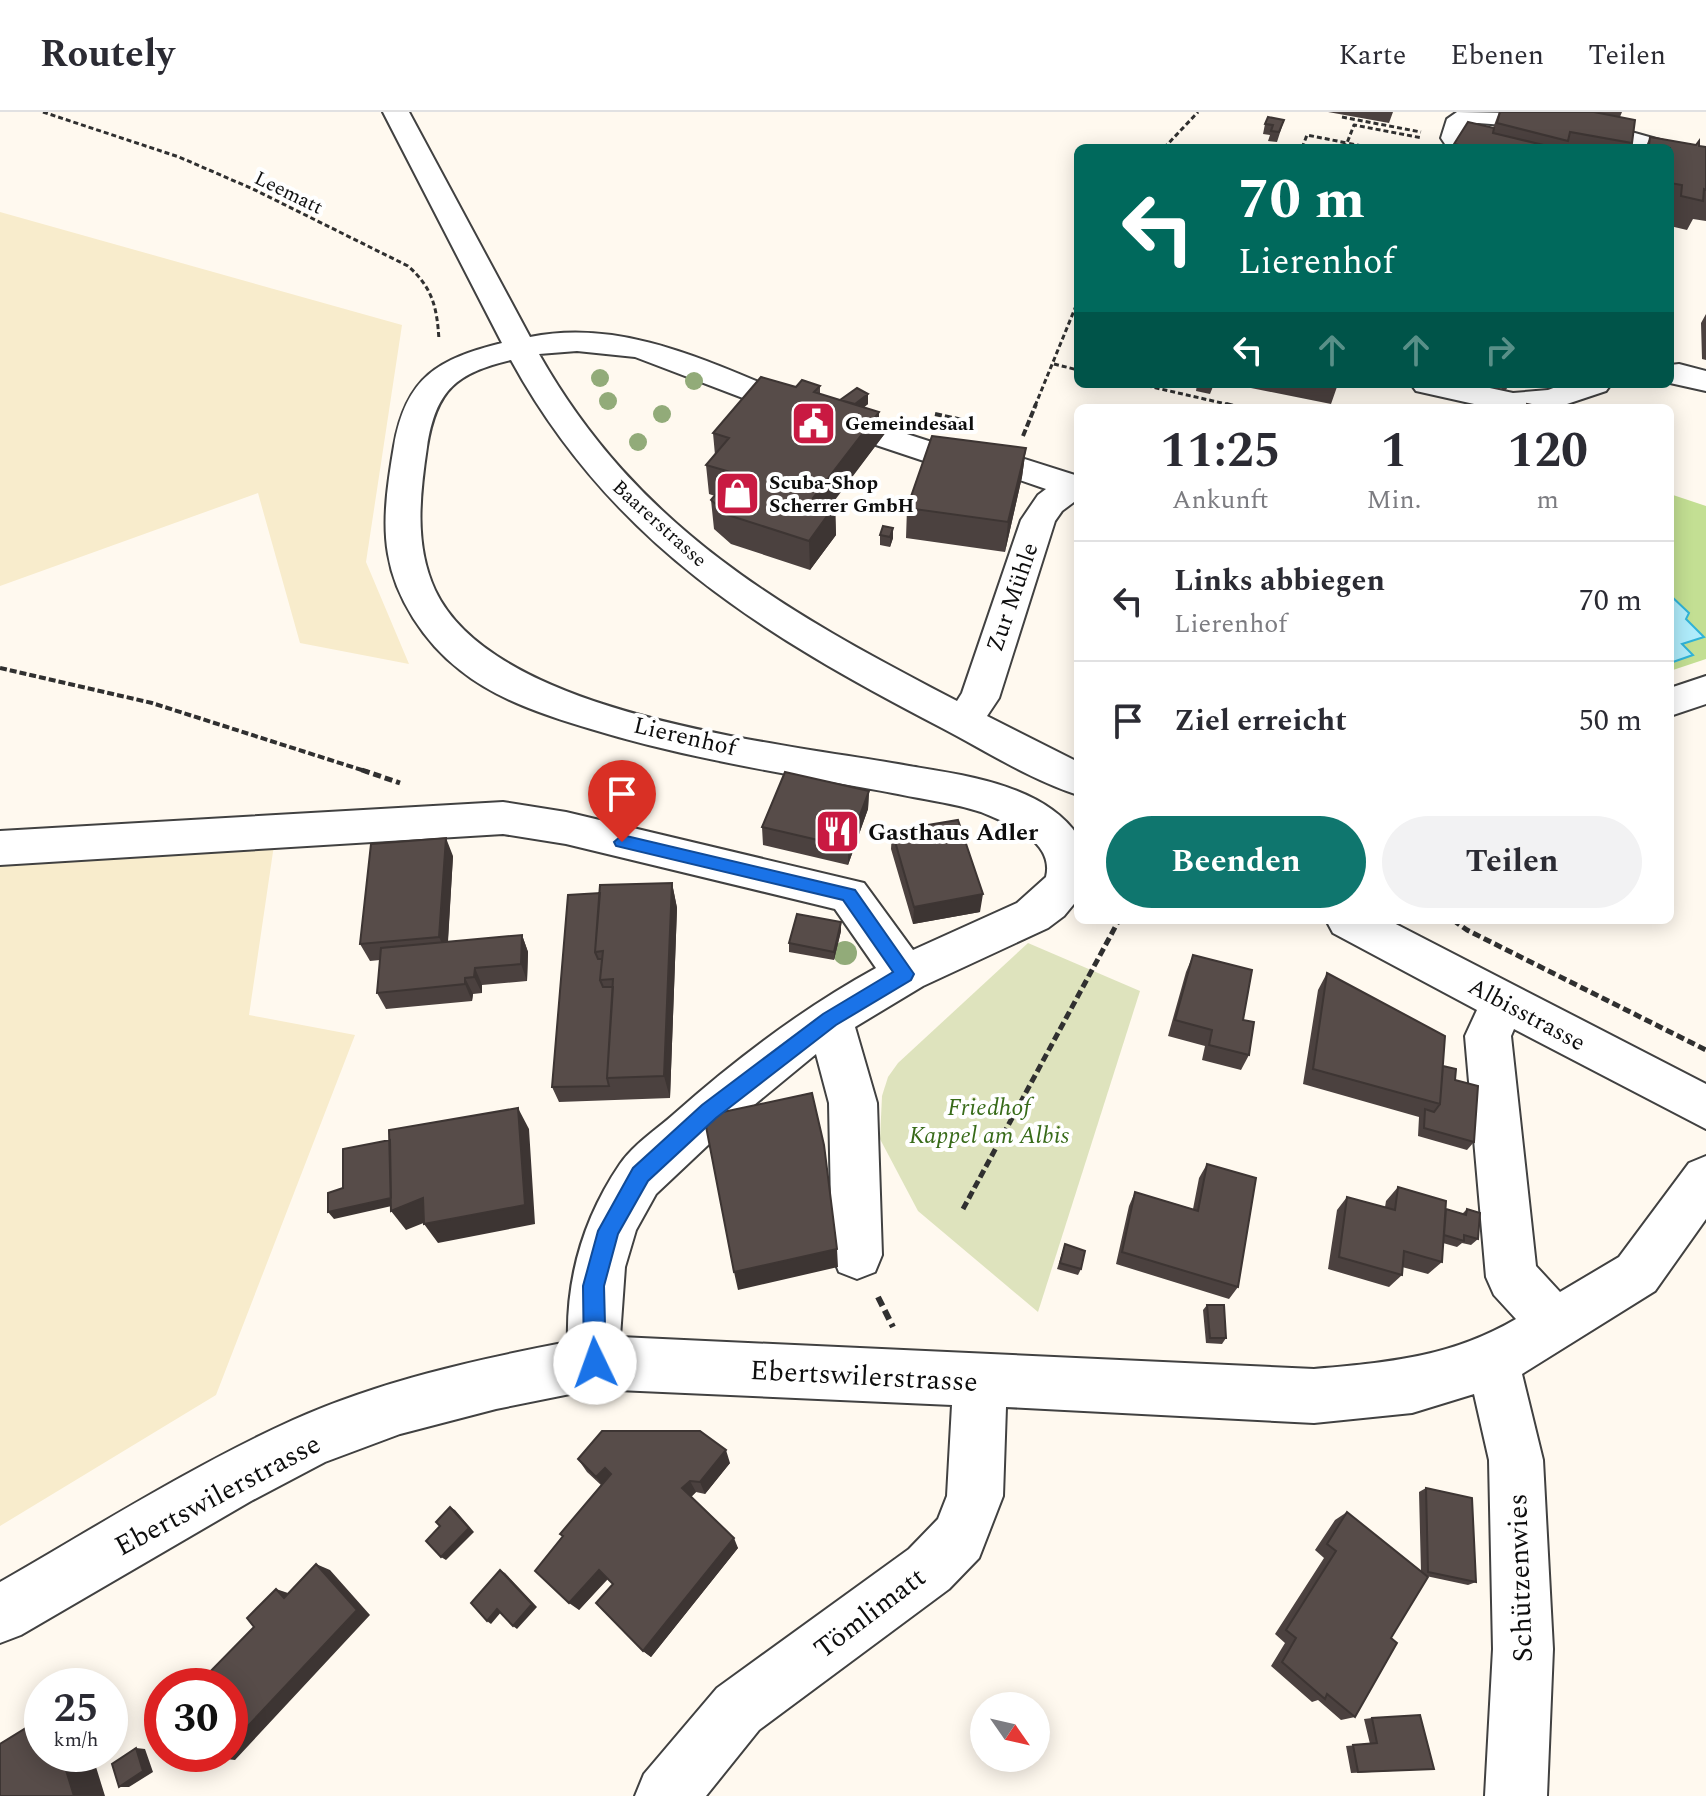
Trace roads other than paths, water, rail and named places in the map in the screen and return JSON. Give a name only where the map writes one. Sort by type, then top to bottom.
[{"type":"street","name":"Baarerstrasse","points":[[396,112],[547,395],[582,447],[628,498],[670,538],[756,602],[834,651],[1074,778]]},
{"type":"street","points":[[1443,139],[1460,119],[1478,115],[1567,122],[1645,144]]},
{"type":"street","points":[[520,348],[548,341],[609,341],[676,360],[769,398]]},
{"type":"street","name":"Lierenhof","points":[[520,348],[451,369],[431,386],[419,410],[408,463],[403,510],[406,557],[419,593],[445,635],[484,669],[536,695],[591,714],[687,739],[982,797],[1036,821],[1055,838],[1069,859],[1069,875],[1059,893],[1037,913],[905,974],[830,1020],[709,1111],[641,1175],[609,1231],[593,1286],[595,1363]]},
{"type":"street","points":[[1445,388],[1513,403],[1552,399],[1584,388]]},
{"type":"street","points":[[882,436],[936,455],[1009,465],[1074,488]]},
{"type":"street","name":"Zur Mühle","points":[[963,721],[980,698],[1038,520],[1050,503],[1074,489]]},
{"type":"street","points":[[1674,701],[1706,690]]},
{"type":"street","points":[[0,848],[503,818],[566,828],[849,895],[905,974]]},
{"type":"street","name":"Albisstrasse","points":[[1356,924],[1706,1108]]},
{"type":"street","points":[[1504,1001],[1488,1036],[1512,1277],[1556,1325]]},
{"type":"street","points":[[830,1020],[853,1103],[857,1255]]},
{"type":"street","name":"Ebertswilerstrasse","points":[[0,1614],[231,1481],[311,1440],[400,1407],[496,1382],[595,1363],[694,1365],[1314,1396],[1412,1386],[1493,1362],[1637,1274],[1706,1179]]},
{"type":"street","name":"Schützenwies","points":[[1493,1362],[1516,1460],[1523,1649],[1516,1796]]},
{"type":"street","name":"Tömlimatt","points":[[666,1796],[738,1709],[929,1569],[959,1538],[975,1496],[980,1381]]},
{"type":"water","points":[[1674,599],[1689,613],[1686,619],[1704,637],[1682,644],[1693,655],[1674,662]]},
{"type":"place","name":"Gemeindesaal","points":[[814,423]]},
{"type":"place","name":"Scuba-Shop Scherrer GmbH","points":[[738,494]]},
{"type":"place","name":"Gasthaus Adler","points":[[837,832]]},
{"type":"park label","name":"Friedhof Kappel am Albis","points":[[989,1121]]}]
